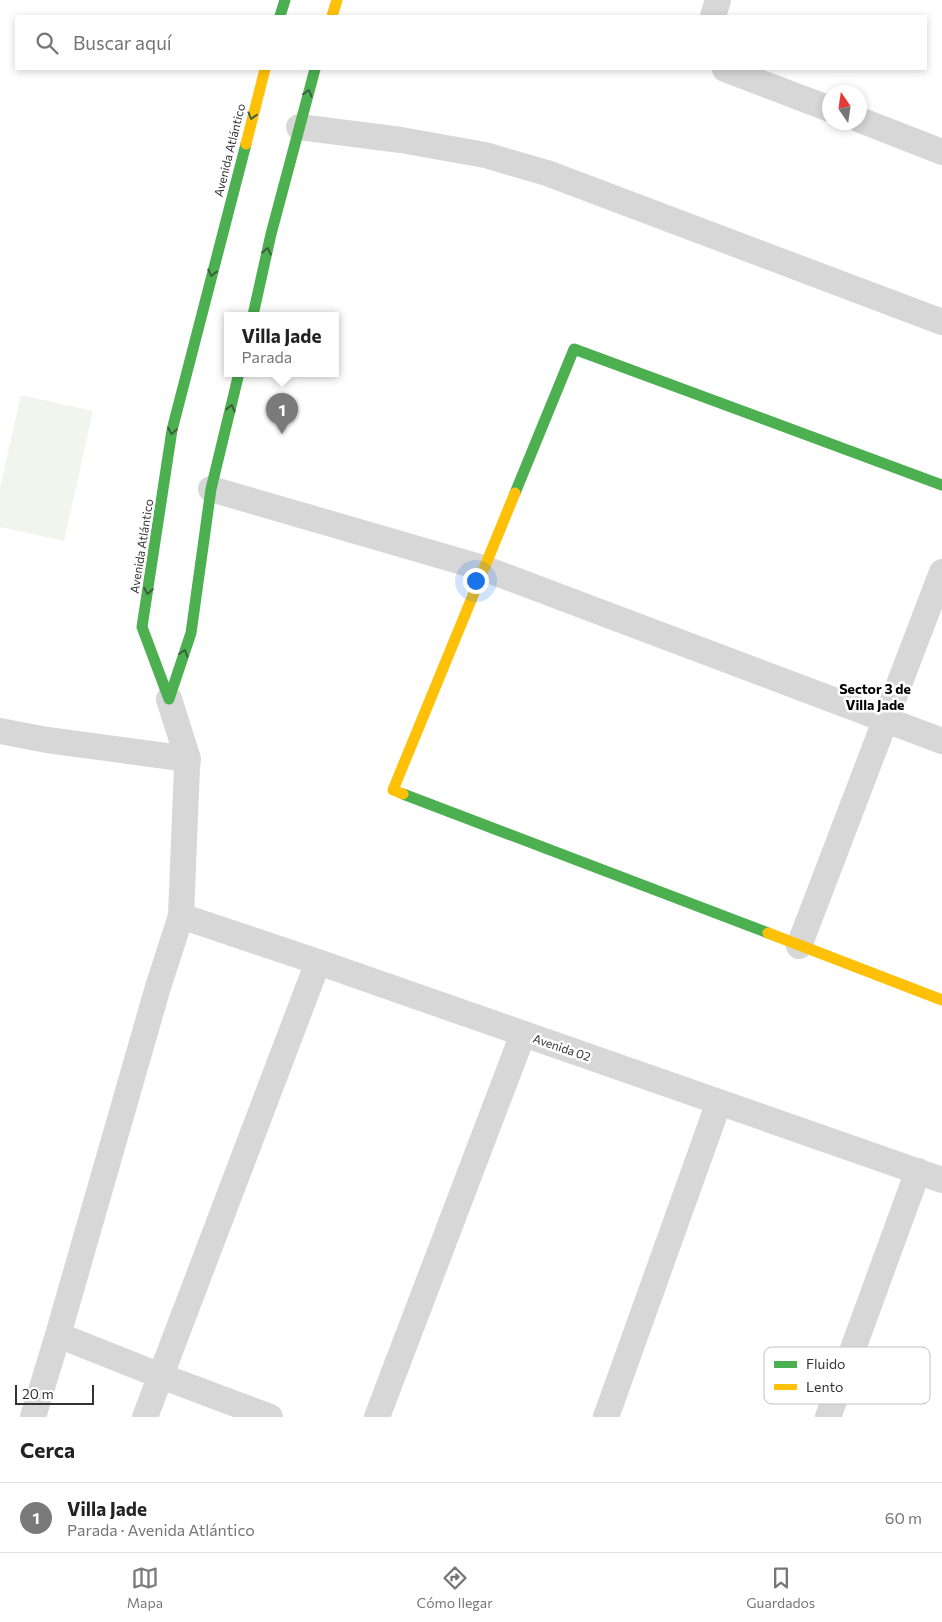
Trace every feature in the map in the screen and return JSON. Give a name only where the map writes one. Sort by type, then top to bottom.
[{"type":"street","points":[[280,15],[285,0]]},
{"type":"street","points":[[332,15],[337,0]]},
{"type":"street","points":[[713,15],[718,0]]},
{"type":"street","name":"Avenida Atlántico","points":[[169,699],[142,627],[172,430],[265,70]]},
{"type":"street","points":[[254,312],[271,234],[316,70]]},
{"type":"street","points":[[728,70],[822,106]]},
{"type":"street","points":[[867,123],[942,152]]},
{"type":"street","points":[[299,127],[401,140],[485,156],[547,173],[942,322]]},
{"type":"street","points":[[942,485],[574,349],[393,790],[942,1000]]},
{"type":"street","points":[[33,1417],[158,987],[181,916],[188,759],[169,699],[191,633],[211,489],[238,377]]},
{"type":"street","points":[[211,489],[483,568],[942,741]]},
{"type":"street","points":[[799,946],[942,572]]},
{"type":"street","points":[[0,731],[47,740],[188,759]]},
{"type":"street","name":"Avenida 02","points":[[181,916],[930,1176]]},
{"type":"street","points":[[145,1417],[318,962]]},
{"type":"street","points":[[377,1417],[523,1034]]},
{"type":"street","points":[[606,1417],[719,1102]]},
{"type":"street","points":[[858,1347],[930,1176]]},
{"type":"street","points":[[58,1335],[270,1417]]},
{"type":"street","points":[[828,1417],[834,1404]]},
{"type":"shaded area","points":[[21,395],[93,411],[64,541],[0,527],[0,488]]},
{"type":"traffic: fast","points":[[280,15],[285,0]]},
{"type":"traffic: fast","points":[[254,312],[271,234],[315,70]]},
{"type":"traffic: fast","points":[[169,699],[142,627],[172,430],[246,144]]},
{"type":"traffic: fast","points":[[515,493],[574,349],[942,485]]},
{"type":"traffic: fast","points":[[169,699],[191,633],[211,489],[238,377]]},
{"type":"traffic: fast","points":[[403,794],[768,933]]},
{"type":"traffic: slow","points":[[332,15],[337,0]]},
{"type":"traffic: slow","points":[[246,144],[265,70]]},
{"type":"traffic: slow","points":[[403,794],[393,790],[515,493]]},
{"type":"traffic: slow","points":[[768,933],[942,1000]]},
{"type":"place","name":"Villa Jade","points":[[282,434]]},
{"type":"district","name":"Sector 3 de Villa Jade","points":[[875,696]]}]
